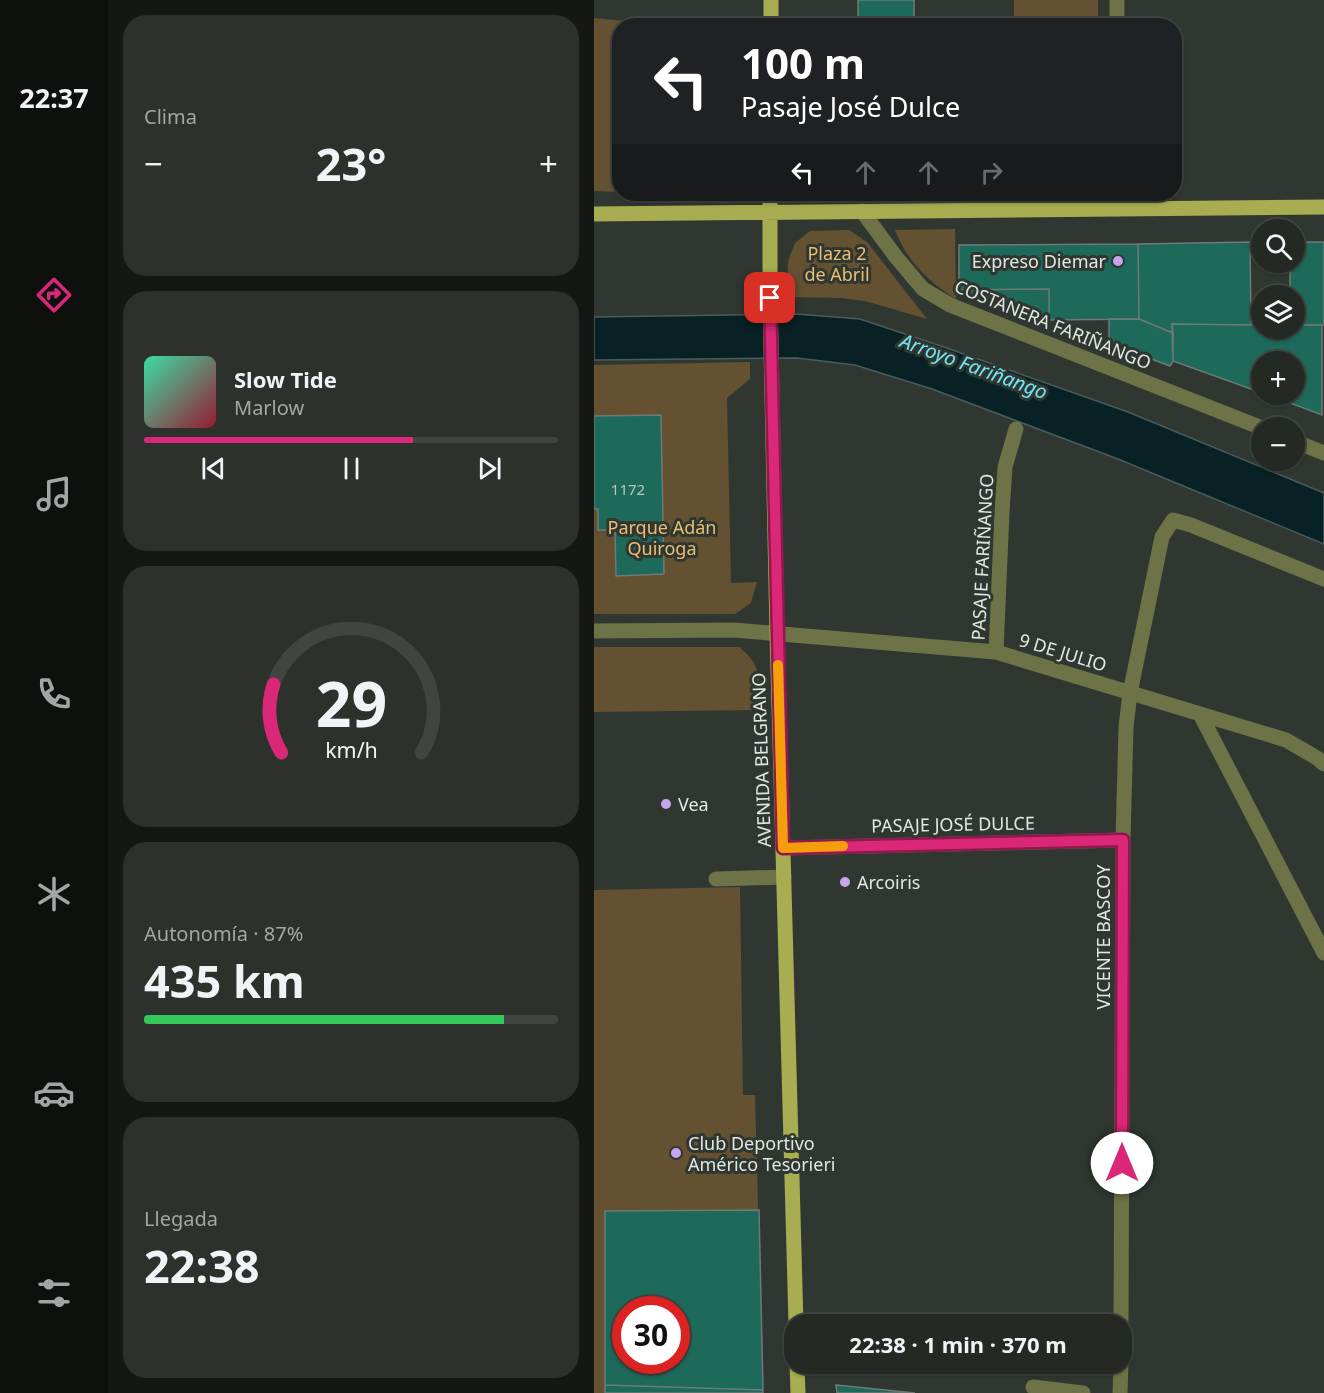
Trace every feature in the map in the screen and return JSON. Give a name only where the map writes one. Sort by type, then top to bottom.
[{"type":"main road","points":[[771,0],[771,18]]},
{"type":"main road","name":"AVENIDA BELGRANO","points":[[770,201],[777,633],[796,1314]]},
{"type":"main road","points":[[594,214],[1324,207]]},
{"type":"main road","points":[[797,1374],[798,1393]]},
{"type":"street","points":[[1117,0],[1117,18]]},
{"type":"street","points":[[1117,201],[1118,209]]},
{"type":"street","name":"COSTANERA FARIÑANGO","points":[[862,211],[923,289],[950,305],[1251,424]]},
{"type":"street","name":"PASAJE FARIÑANGO","points":[[996,652],[1003,489],[1005,467],[1016,429]]},
{"type":"street","points":[[1305,445],[1324,453]]},
{"type":"street","name":"VICENTE BASCOY","points":[[1121,1314],[1123,840],[1126,728],[1130,693],[1162,537],[1173,520],[1191,525],[1324,579]]},
{"type":"street","name":"9 DE JULIO","points":[[594,631],[734,630],[996,652],[1286,740],[1324,764]]},
{"type":"street","points":[[1200,714],[1324,953]]},
{"type":"street","name":"PASAJE JOSÉ DULCE","points":[[783,848],[1123,840]]},
{"type":"street","points":[[716,879],[784,877]]},
{"type":"street","points":[[1120,1393],[1121,1374]]},
{"type":"street","points":[[1033,1387],[1083,1393]]},
{"type":"green space","points":[[1014,0],[1098,0],[1098,18],[1014,18]]},
{"type":"green space","points":[[594,18],[612,20],[612,192],[594,191]]},
{"type":"green space","points":[[955,229],[956,300],[920,270],[906,252],[895,230]]},
{"type":"green space","name":"Plaza 2 de Abril","points":[[849,230],[867,242],[927,319],[865,301],[787,297],[788,261],[795,243],[810,231]]},
{"type":"green space","name":"Parque Adán Quiroga","points":[[750,362],[750,379],[727,398],[731,583],[757,582],[751,603],[735,614],[594,614],[594,365]]},
{"type":"green space","points":[[594,647],[739,647],[753,661],[756,668],[759,682],[759,710],[594,712]]},
{"type":"green space","name":"Club Deportivo Américo Tesorieri","points":[[740,887],[743,1095],[755,1095],[763,1390],[606,1385],[605,1393],[594,1393],[594,890]]},
{"type":"water","name":"Arroyo Fariñango","points":[[796,314],[860,319],[1128,412],[1251,463],[1251,471],[1271,471],[1324,493],[1324,544],[1118,459],[932,389],[855,365],[797,358],[594,360],[594,317]]},
{"type":"building","points":[[858,0],[914,0],[914,18],[858,18]]},
{"type":"building","points":[[1250,242],[1251,325],[1172,324],[1173,333],[1139,319],[1138,244]]},
{"type":"building","points":[[1305,242],[1324,242],[1324,325],[1305,325],[1305,285],[1290,285],[1290,273],[1305,273]]},
{"type":"building","points":[[1138,244],[1139,319],[1049,320],[1049,289],[959,290],[959,245]]},
{"type":"building","points":[[1049,289],[1049,322],[959,290]]},
{"type":"building","points":[[1109,319],[1139,319],[1173,333],[1173,361],[1170,366],[1109,343]]},
{"type":"building","points":[[1172,324],[1251,325],[1251,339],[1305,339],[1305,325],[1322,325],[1322,415],[1295,405],[1305,405],[1305,351],[1251,351],[1251,389],[1173,361]]},
{"type":"building","points":[[661,415],[664,574],[616,576],[615,530],[598,530],[598,509],[594,509],[594,416]]},
{"type":"building","points":[[759,1210],[763,1390],[605,1385],[605,1211]]},
{"type":"building","points":[[605,1385],[763,1390],[763,1393],[605,1393]]},
{"type":"building","points":[[836,1385],[915,1393],[837,1393]]},
{"type":"slow traffic","points":[[778,665],[783,848],[843,846]]},
{"type":"place","name":"Expreso Diemar","points":[[1118,261]]},
{"type":"place","name":"Vea","points":[[666,804]]},
{"type":"place","name":"Arcoiris","points":[[845,882]]},
{"type":"place","name":"Club Deportivo Américo Tesorieri","points":[[676,1153]]},
{"type":"route","points":[[770,298],[783,848],[1123,840],[1122,1163]]}]
